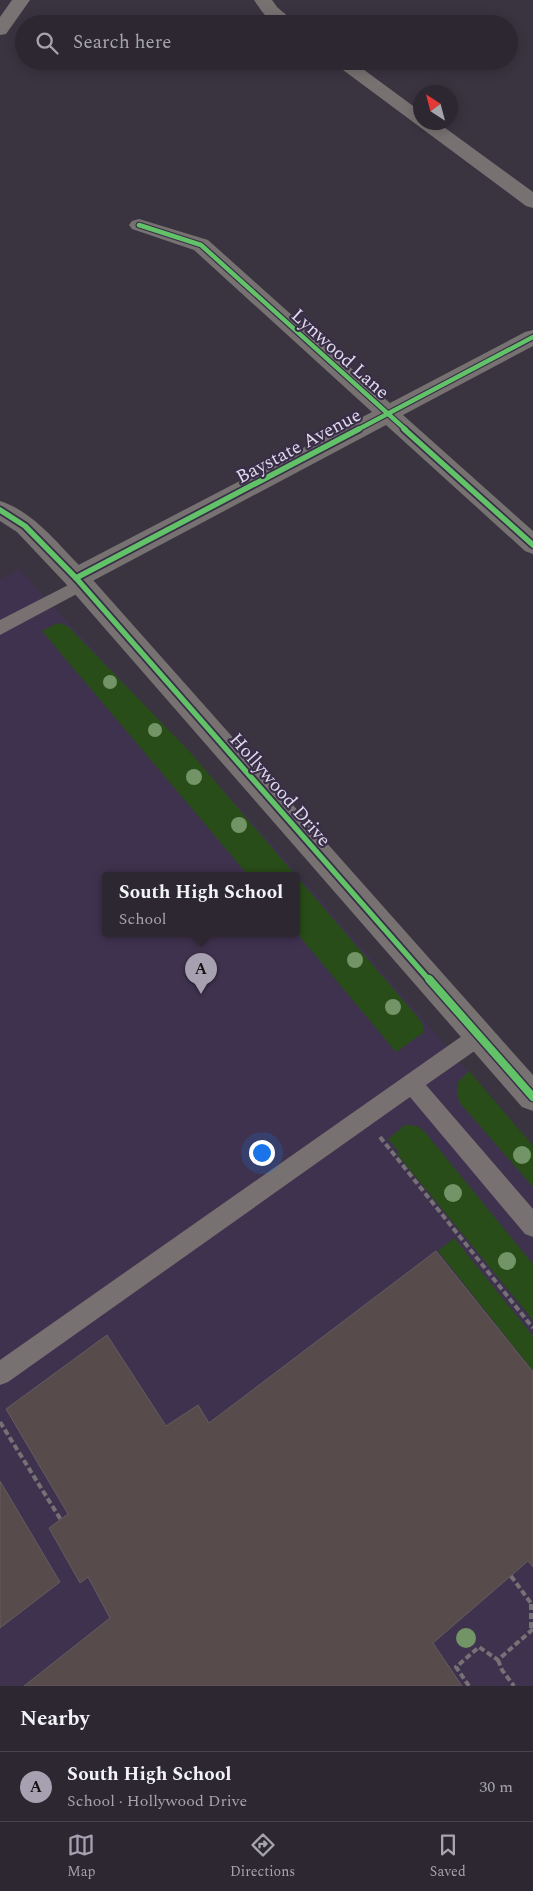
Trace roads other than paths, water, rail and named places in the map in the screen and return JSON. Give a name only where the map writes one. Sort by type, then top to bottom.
[{"type":"main road","points":[[0,30],[20,0]]},
{"type":"street","points":[[263,0],[276,15]]},
{"type":"street","points":[[352,70],[413,115]]},
{"type":"street","points":[[435,130],[533,202]]},
{"type":"street","name":"Lynwood Lane","points":[[139,225],[200,245],[533,545]]},
{"type":"street","name":"Baystate Avenue","points":[[78,582],[533,338]]},
{"type":"street","name":"Hollywood Drive","points":[[0,510],[25,526],[78,582],[533,1097]]},
{"type":"lane","points":[[0,628],[78,582]]},
{"type":"lane","points":[[0,1374],[479,1036]]},
{"type":"lane","points":[[412,1083],[533,1226]]},
{"type":"place","name":"South High School","points":[[201,994]]}]
